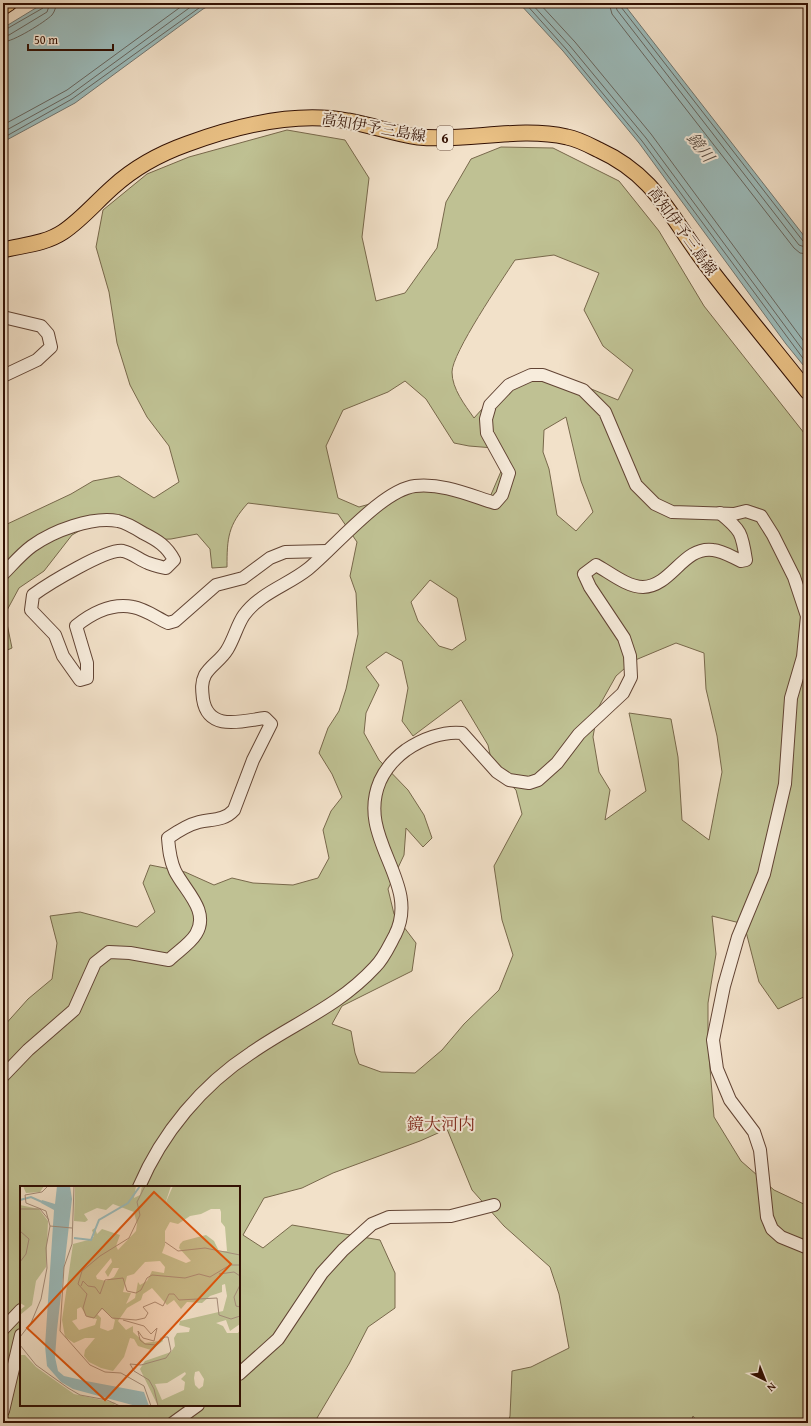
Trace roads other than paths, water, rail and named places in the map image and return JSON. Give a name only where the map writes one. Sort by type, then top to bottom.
[{"type":"main road","points":[[3,7],[9,3]]},
{"type":"main road","name":"高知伊予三島線","points":[[3,250],[39,243],[63,232],[127,175],[144,163],[160,155],[210,136],[270,122],[304,117],[320,117],[348,121],[404,135],[437,138],[515,133],[538,133],[571,137],[610,155],[633,169],[646,181],[704,261],[808,392]]},
{"type":"street","points":[[3,317],[41,326],[48,334],[51,347],[37,360],[3,376]]},
{"type":"street","points":[[3,1076],[28,1050],[74,1010],[95,963],[109,952],[130,953],[169,960],[195,936],[200,925],[198,908],[176,871],[169,855],[168,838],[187,826],[228,816],[234,810],[254,760],[271,724],[265,718],[229,723],[215,720],[205,709],[201,685],[206,674],[226,652],[244,615],[267,594],[307,569],[384,500],[414,486],[445,487],[495,503],[502,495],[508,473],[488,433],[486,419],[490,405],[509,385],[531,375],[543,375],[583,390],[600,405],[605,412],[636,485],[655,504],[672,512],[734,514],[746,511],[761,516],[773,535],[794,577],[807,616],[803,657],[791,698],[785,784],[764,874],[738,937],[724,986],[713,1040],[718,1069],[730,1100],[754,1132],[760,1150],[767,1217],[772,1229],[781,1237],[808,1248]]},
{"type":"street","points":[[139,1186],[145,1173],[168,1134],[188,1108],[232,1066],[252,1052],[336,1002],[376,966],[387,950],[400,926],[403,909],[400,894],[377,830],[373,806],[376,792],[386,769],[401,754],[417,743],[450,732],[462,733],[497,772],[509,780],[529,783],[538,780],[557,763],[579,734],[623,693],[631,677],[630,656],[624,638],[590,587],[584,574],[596,565],[631,584],[644,587],[662,581],[692,554],[711,550],[726,554],[741,561],[746,560],[743,541],[737,526],[720,513]]},
{"type":"street","points":[[3,574],[32,546],[66,528],[94,521],[118,521],[130,525],[158,541],[169,550],[174,560],[166,568],[148,563],[124,551],[114,551],[82,565],[43,587],[34,595],[32,610],[54,634],[63,656],[80,680],[87,678],[87,662],[76,626],[88,616],[113,606],[134,607],[168,623],[174,621],[216,585],[243,578],[270,558],[285,552],[327,551]]},
{"type":"street","points":[[240,1373],[278,1339],[322,1273],[343,1250],[372,1224],[389,1218],[451,1216],[494,1204]]},
{"type":"street","points":[[3,1329],[20,1311]]},
{"type":"street","points":[[3,1411],[20,1339]]},
{"type":"street","points":[[173,1423],[197,1406]]},
{"type":"water","points":[[44,3],[214,3],[203,9],[75,103],[3,142],[3,28]]},
{"type":"water","name":"鏡川","points":[[519,3],[623,3],[808,241],[808,371],[786,344],[639,143],[563,51]]},
{"type":"district","name":"鏡大河内","points":[[441,1123]]}]
